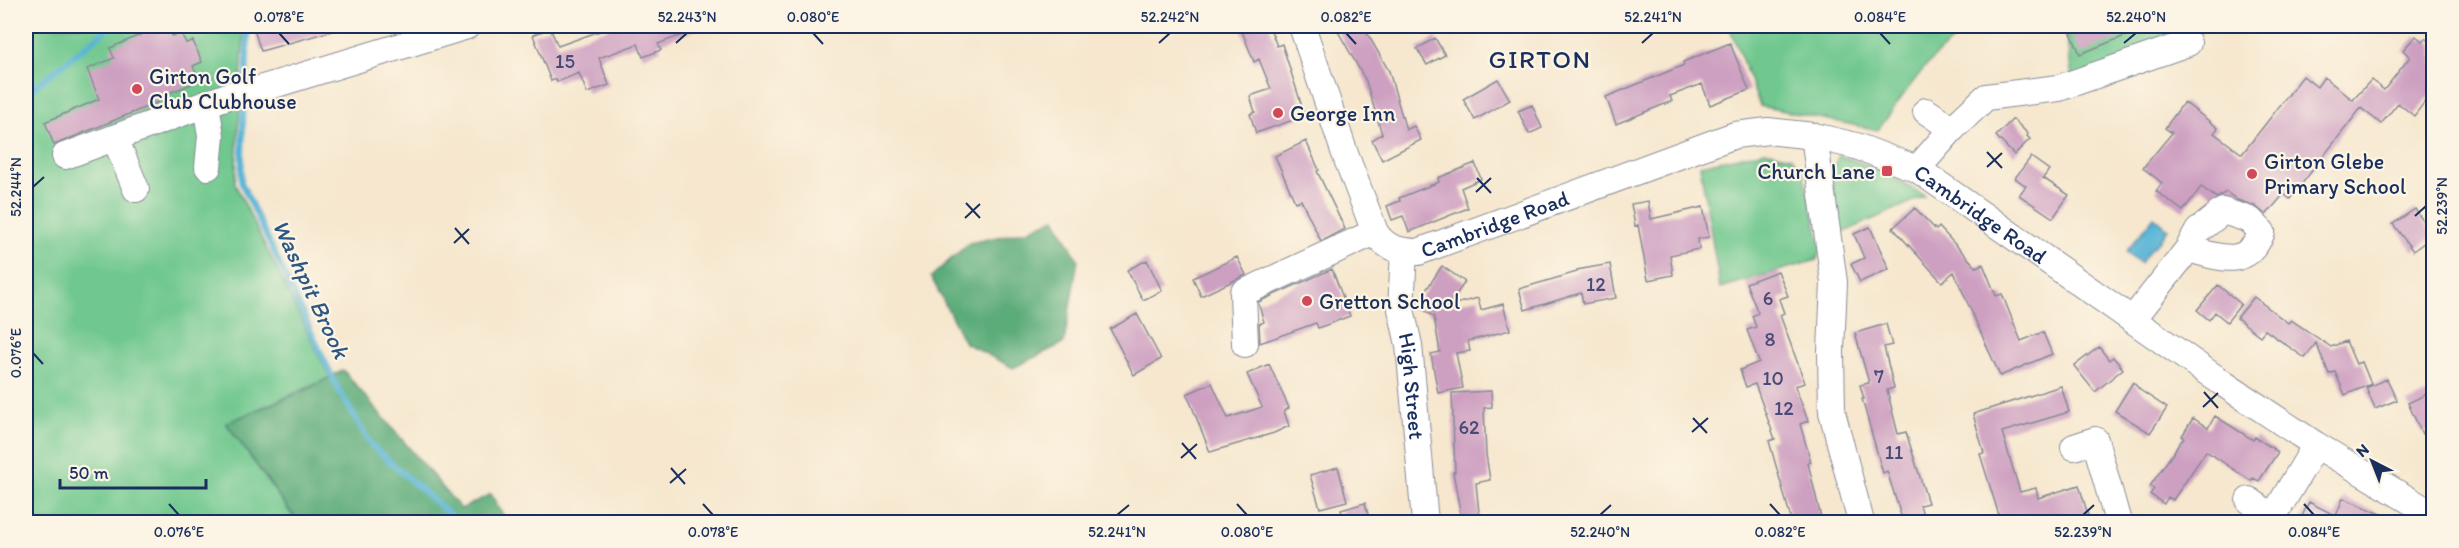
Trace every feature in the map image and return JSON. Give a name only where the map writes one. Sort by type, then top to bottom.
[{"type":"street","points":[[65,156],[206,104],[466,26]]},
{"type":"street","points":[[1245,344],[1243,293],[1318,256],[1375,232],[1345,154],[1302,26]]},
{"type":"street","points":[[1917,169],[1952,129],[1986,97],[2059,88],[2188,43]]},
{"type":"street","points":[[206,104],[211,136],[208,167]]},
{"type":"street","points":[[1926,111],[1952,129]]},
{"type":"street","name":"Cambridge Road","points":[[1375,232],[1389,247],[1419,252],[1735,135],[1768,131],[1814,136],[1856,146],[1917,169],[2224,384],[2316,445],[2433,515]]},
{"type":"street","points":[[1814,136],[1834,282],[1831,351],[1832,412],[1861,522]]},
{"type":"street","points":[[115,138],[136,189]]},
{"type":"street","points":[[2133,319],[2188,249]]},
{"type":"street","name":"High Street","points":[[1404,251],[1401,309],[1408,345],[1425,522]]},
{"type":"street","points":[[2074,447],[2095,440],[2118,522]]},
{"type":"street","points":[[2249,500],[2272,520],[2316,445]]},
{"type":"green space","points":[[26,26],[244,26],[235,184],[330,378],[226,423],[297,522],[26,522]]},
{"type":"green space","points":[[1729,26],[2004,26],[1965,34],[1943,49],[1922,70],[1878,130],[1760,106]]},
{"type":"green space","points":[[2065,26],[2217,26],[2072,78]]},
{"type":"green space","points":[[1765,151],[1791,157],[1803,172],[1822,250],[1816,260],[1720,288],[1700,165]]},
{"type":"green space","points":[[1839,155],[1883,171],[1925,196],[1840,234],[1830,180]]},
{"type":"green space","points":[[1055,218],[1078,260],[1064,343],[1013,368],[965,343],[931,277],[969,243],[1027,231]]},
{"type":"green space","points":[[343,370],[461,509],[491,494],[507,522],[298,522],[226,423],[304,391]]},
{"type":"water","points":[[2154,217],[2168,229],[2140,263],[2126,252]]},
{"type":"building","name":"Girton Golf Club Clubhouse","points":[[155,26],[168,26],[172,36],[181,33],[186,43],[193,41],[202,62],[193,66],[199,81],[159,97],[161,101],[54,145],[45,122],[99,99],[87,69],[114,58],[110,48]]},
{"type":"building","points":[[268,26],[334,26],[335,30],[261,51],[254,30]]},
{"type":"building","points":[[614,26],[703,27],[658,44],[661,50],[643,57],[638,44],[599,58],[609,85],[587,93],[579,73],[557,82],[556,79],[551,81],[533,35],[550,28],[558,46]]},
{"type":"building","points":[[1240,26],[1269,26],[1277,46],[1282,44],[1305,116],[1256,133],[1250,114],[1255,112],[1250,96],[1271,89],[1259,59],[1254,62]]},
{"type":"building","points":[[1335,26],[1363,26],[1389,71],[1406,130],[1414,126],[1421,140],[1382,160],[1372,140],[1382,134],[1366,81]]},
{"type":"building","points":[[2068,26],[2150,26],[2080,54]]},
{"type":"building","points":[[2416,36],[2422,41],[2425,38],[2433,45],[2433,91],[2414,116],[2398,103],[2381,124],[2361,108],[2290,199],[2284,194],[2266,215],[2255,206],[2237,200],[2226,192],[2217,198],[2201,187],[2183,211],[2156,191],[2162,183],[2143,168],[2172,133],[2165,128],[2184,102],[2218,128],[2214,133],[2242,154],[2303,76],[2317,87],[2324,77],[2353,100],[2371,80],[2384,90],[2410,57],[2403,50]]},
{"type":"building","points":[[1435,38],[1445,55],[1427,65],[1417,49]]},
{"type":"building","points":[[1730,43],[1749,90],[1710,105],[1702,84],[1670,96],[1672,101],[1616,124],[1606,97],[1684,65],[1683,62]]},
{"type":"building","points":[[1498,79],[1510,100],[1475,120],[1463,99]]},
{"type":"building","points":[[1532,105],[1542,128],[1529,134],[1518,111]]},
{"type":"building","points":[[2013,119],[2030,139],[2014,155],[1996,136]]},
{"type":"building","points":[[1306,141],[1319,170],[1317,171],[1345,229],[1321,241],[1301,200],[1295,202],[1275,156]]},
{"type":"building","points":[[2031,157],[2049,170],[2043,178],[2069,195],[2053,218],[2019,195],[2026,186],[2015,178]]},
{"type":"building","points":[[1475,163],[1481,179],[1461,188],[1468,208],[1409,232],[1403,216],[1392,220],[1387,206],[1400,201],[1399,198],[1439,182],[1438,178]]},
{"type":"building","points":[[1648,201],[1651,219],[1703,207],[1709,237],[1698,239],[1699,249],[1670,255],[1673,275],[1648,280],[1638,225],[1635,226],[1631,204]]},
{"type":"building","points":[[1915,208],[1936,230],[1939,227],[1976,267],[1983,264],[1996,296],[2002,294],[2021,341],[2043,332],[2052,354],[2000,376],[1954,272],[1942,282],[1893,228]]},
{"type":"building","points":[[2415,209],[2433,236],[2413,251],[2393,224]]},
{"type":"building","points":[[1870,227],[1889,269],[1860,282],[1851,264],[1864,258],[1854,234]]},
{"type":"building","points":[[1237,257],[1246,275],[1201,296],[1193,278]]},
{"type":"building","points":[[1147,260],[1162,291],[1143,300],[1127,270]]},
{"type":"building","points":[[1610,264],[1616,298],[1583,304],[1581,293],[1525,310],[1519,289],[1577,272],[1577,270]]},
{"type":"building","points":[[1442,266],[1465,282],[1448,306],[1478,298],[1481,310],[1503,304],[1510,330],[1468,341],[1470,351],[1456,353],[1463,388],[1438,393],[1431,354],[1440,352],[1434,317],[1416,305]]},
{"type":"building","points":[[1332,269],[1350,316],[1318,328],[1316,323],[1260,343],[1259,324],[1264,322],[1258,302]]},
{"type":"building","points":[[1778,271],[1788,296],[1779,299],[1784,313],[1780,315],[1805,383],[1795,386],[1808,421],[1800,424],[1811,462],[1808,463],[1822,522],[1796,522],[1791,519],[1769,441],[1775,439],[1755,384],[1746,387],[1740,370],[1759,362],[1747,330],[1756,327],[1752,316],[1758,313],[1746,283]]},
{"type":"building","points":[[2218,285],[2241,304],[2227,322],[2215,312],[2209,320],[2197,310]]},
{"type":"building","points":[[2254,297],[2288,323],[2291,320],[2331,347],[2346,341],[2356,364],[2362,362],[2371,384],[2345,395],[2335,372],[2329,374],[2316,343],[2305,358],[2265,330],[2260,336],[2237,318]]},
{"type":"building","points":[[1137,314],[1161,359],[1134,375],[1110,329]]},
{"type":"building","points":[[1886,324],[1892,345],[1884,347],[1894,388],[1887,390],[1898,434],[1906,432],[1928,503],[1920,505],[1925,522],[1903,522],[1887,471],[1883,473],[1862,399],[1864,399],[1860,385],[1869,383],[1855,333]]},
{"type":"building","points":[[2099,347],[2109,360],[2113,357],[2123,369],[2095,392],[2074,366]]},
{"type":"building","points":[[1269,364],[1289,408],[1284,411],[1289,426],[1274,433],[1210,452],[1187,394],[1212,383],[1228,418],[1262,407],[1247,374]]},
{"type":"building","points":[[2387,379],[2397,400],[2375,409],[2366,388]]},
{"type":"building","points":[[2133,382],[2140,390],[2167,408],[2150,433],[2115,411]]},
{"type":"building","points":[[2061,386],[2069,412],[2002,432],[2020,492],[2036,488],[2038,498],[2079,485],[2088,515],[2062,522],[2046,522],[2043,514],[2001,522],[1980,454],[1984,453],[1973,414]]},
{"type":"building","points":[[1491,391],[1492,407],[1484,408],[1486,454],[1490,480],[1476,483],[1480,522],[1462,522],[1453,472],[1455,472],[1452,393]]},
{"type":"building","points":[[2433,391],[2433,429],[2422,434],[2408,403]]},
{"type":"building","points":[[2215,416],[2253,440],[2255,437],[2278,452],[2259,481],[2253,478],[2251,481],[2206,451],[2173,500],[2168,497],[2164,504],[2150,494],[2154,489],[2150,486],[2184,437],[2182,436],[2193,418],[2208,428]]},
{"type":"building","points":[[1338,467],[1347,501],[1320,508],[1310,475]]},
{"type":"building","points":[[2343,498],[2400,522],[2299,522],[2309,502],[2336,516]]},
{"type":"building","points":[[1365,503],[1370,522],[1344,522],[1341,510]]},
{"type":"waterway","points":[[26,94],[111,26]]},
{"type":"waterway","name":"Washpit Brook","points":[[246,88],[248,26]]},
{"type":"waterway","name":"Washpit Brook","points":[[244,98],[241,182],[338,389],[372,446],[458,522]]},
{"type":"place","name":"Girton Golf Club Clubhouse","points":[[137,89]]},
{"type":"place","name":"George Inn","points":[[1278,113]]},
{"type":"place","name":"Church Lane","points":[[1887,171]]},
{"type":"place","name":"Girton Glebe Primary School","points":[[2252,174]]},
{"type":"place","name":"Gretton School","points":[[1307,301]]},
{"type":"district","name":"GIRTON","points":[[1540,59]]}]
